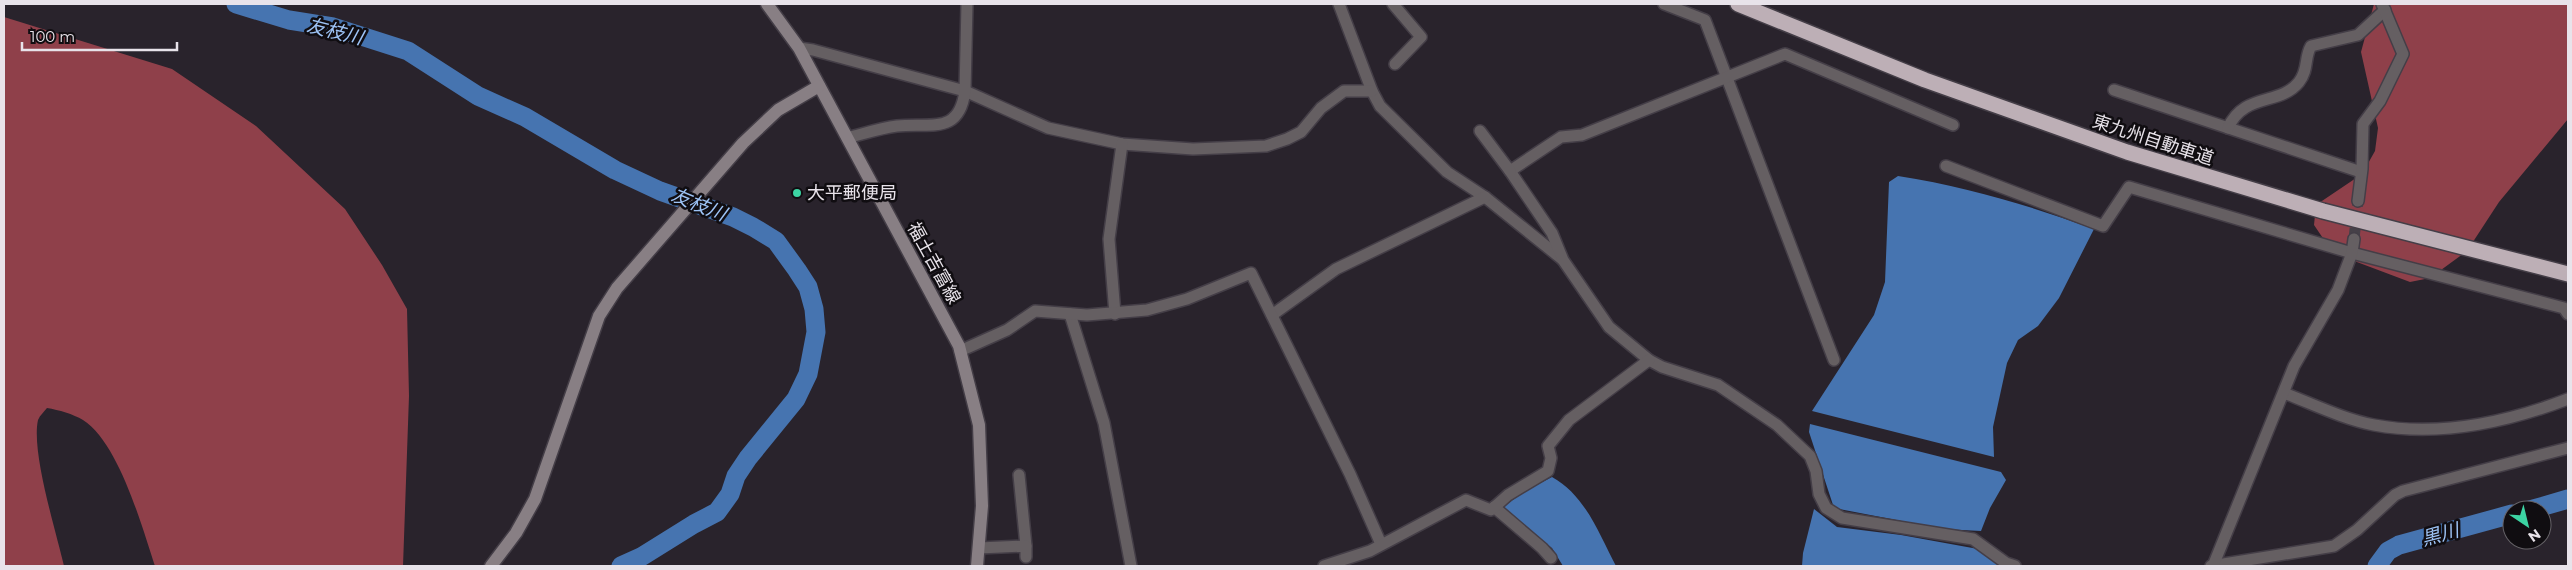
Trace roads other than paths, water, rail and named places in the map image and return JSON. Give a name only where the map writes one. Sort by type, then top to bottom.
[{"type":"highway","name":"東九州自動車道","points":[[1738,4],[1917,77],[2127,152],[2333,213],[2568,274]]},
{"type":"main road","name":"福土吉富線","points":[[767,4],[799,48],[960,351],[979,425],[982,506],[977,566]]},
{"type":"main road","points":[[491,566],[516,533],[535,499],[599,316],[617,288],[743,143],[778,110],[819,86]]},
{"type":"street","points":[[847,138],[896,126],[942,125],[952,121],[963,106],[968,4]]},
{"type":"street","points":[[1340,4],[1372,91],[1380,106],[1447,172],[1485,197],[1564,260]]},
{"type":"street","points":[[1393,4],[1421,36],[1395,64]]},
{"type":"street","points":[[1664,4],[1705,20],[1725,78],[1834,360]]},
{"type":"street","points":[[2228,128],[2234,116],[2243,108],[2298,84],[2308,68],[2308,50],[2311,46],[2358,35],[2384,7],[2403,54],[2380,101],[2363,124],[2362,172],[2358,201]]},
{"type":"street","points":[[799,48],[813,50],[965,91],[1048,128],[1122,144],[1193,149],[1231,149],[1266,146],[1301,132],[1321,108],[1344,91],[1372,91]]},
{"type":"street","points":[[1510,171],[1561,137],[1582,135],[1786,54],[1953,125]]},
{"type":"street","points":[[2114,90],[2362,172]]},
{"type":"street","points":[[1480,131],[1552,233],[1564,260],[1609,327],[1649,360],[1662,367],[1718,385],[1777,425],[1810,456],[1816,470],[1819,494],[1826,508],[1842,518],[1973,539],[2006,563],[2015,566]]},
{"type":"street","points":[[1114,314],[1109,238],[1122,144]]},
{"type":"street","points":[[1946,166],[2103,226],[2129,186],[2352,253],[2564,308],[2568,314]]},
{"type":"street","points":[[1272,315],[1336,269],[1485,197]]},
{"type":"street","points":[[2212,566],[2294,366],[2338,290],[2352,253],[2354,239]]},
{"type":"street","points":[[960,351],[1007,330],[1035,312],[1114,314],[1147,310],[1187,299],[1251,273],[1350,474],[1381,544]]},
{"type":"street","points":[[1070,314],[1104,422],[1131,566]]},
{"type":"street","points":[[1324,566],[1370,551],[1466,500],[1491,510],[1508,495],[1548,471],[1551,458],[1548,446],[1569,420],[1649,360]]},
{"type":"street","points":[[2284,392],[2348,418],[2374,425],[2411,428],[2454,427],[2490,423],[2532,413],[2568,399]]},
{"type":"street","points":[[2212,566],[2334,546],[2357,530],[2390,499],[2403,491],[2568,448]]},
{"type":"street","points":[[978,548],[1026,551],[1019,475]]},
{"type":"street","points":[[1494,507],[1551,558]]},
{"type":"water","points":[[1898,176],[1924,180],[1997,198],[2094,229],[2059,298],[2038,326],[2018,340],[2007,363],[1993,427],[1994,457],[1812,411],[1874,315],[1885,282],[1889,182]]},
{"type":"water","points":[[1810,424],[2001,472],[2006,480],[1990,508],[1981,531],[1943,529],[1834,508],[1809,432]]},
{"type":"water","points":[[1552,477],[1574,494],[1583,505],[1616,566],[1563,566],[1552,548],[1504,511],[1503,507],[1525,491]]},
{"type":"water","points":[[1814,509],[1837,527],[1901,535],[1978,549],[2002,566],[1802,566],[1803,553]]},
{"type":"waterway","name":"友枝川","points":[[236,4],[289,20],[333,27],[408,51],[478,96],[525,117],[615,170],[660,191],[733,217],[753,227],[776,241],[797,270],[808,287],[814,309],[816,332],[808,374],[796,399],[748,458],[736,476],[730,494],[717,512],[641,557],[621,566]]},
{"type":"waterway","name":"黒川","points":[[2552,504],[2568,499]]},
{"type":"waterway","name":"黒川","points":[[2377,566],[2388,551],[2399,545],[2502,517]]},
{"type":"tunnel","points":[[2354,239],[2358,201]]},
{"type":"place","name":"大平郵便局","points":[[797,193]]}]
